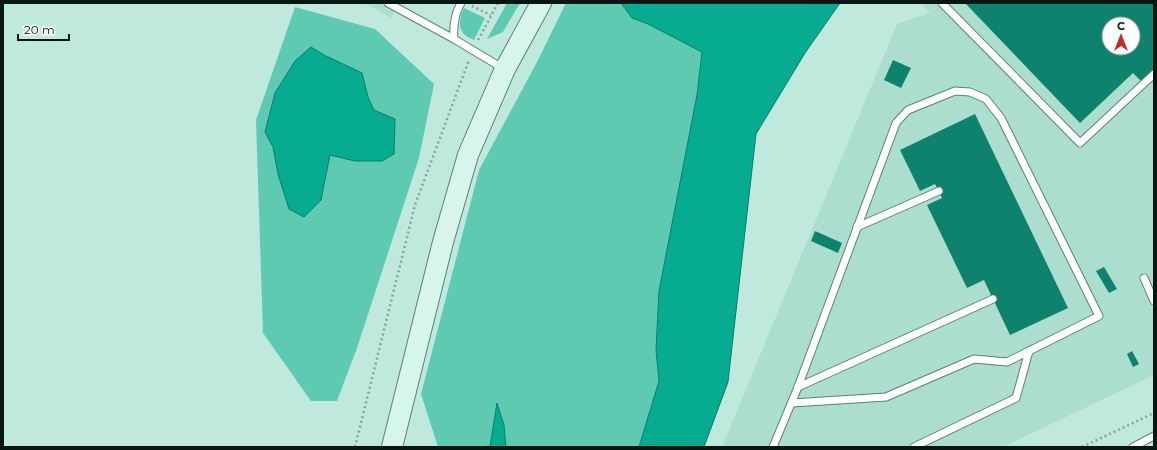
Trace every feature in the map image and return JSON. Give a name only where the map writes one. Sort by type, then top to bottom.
[{"type":"main road","points":[[392,447],[443,242],[468,155],[505,69],[541,3]]},
{"type":"lane","points":[[388,3],[505,69]]},
{"type":"lane","points":[[454,39],[453,27],[456,12],[461,3]]},
{"type":"lane","points":[[942,3],[1080,143],[1154,74]]},
{"type":"lane","points":[[773,447],[798,387],[896,123],[908,110],[955,91],[970,92],[986,99],[1001,118],[1099,316],[1007,362],[974,359],[886,397],[792,402]]},
{"type":"lane","points":[[857,227],[939,191]]},
{"type":"lane","points":[[1144,278],[1154,302]]},
{"type":"lane","points":[[798,387],[993,299]]},
{"type":"lane","points":[[914,447],[1016,398],[1029,351]]},
{"type":"lane","points":[[1133,447],[1154,436]]},
{"type":"path","points":[[466,3],[491,15]]},
{"type":"path","points":[[355,447],[415,205],[472,50],[498,3]]},
{"type":"path","points":[[1082,447],[1154,413]]},
{"type":"shaded area","points":[[365,3],[399,3],[391,18]]},
{"type":"shaded area","points":[[507,3],[520,3],[503,32],[487,39]]},
{"type":"shaded area","points":[[566,3],[621,3],[632,18],[648,24],[702,52],[697,95],[659,291],[656,350],[659,381],[639,447],[506,447],[504,425],[497,404],[490,447],[438,447],[421,394],[479,170],[537,62]]},
{"type":"shaded area","points":[[621,3],[840,3],[805,53],[756,134],[728,382],[704,447],[639,447],[659,381],[656,350],[659,291],[697,95],[702,52],[648,24],[632,18]]},
{"type":"shaded area","points":[[921,3],[1154,3],[1154,375],[1003,447],[722,447],[897,24],[930,13]]},
{"type":"shaded area","points":[[295,7],[375,29],[434,84],[419,158],[357,348],[337,401],[311,401],[263,333],[256,120]]},
{"type":"shaded area","points":[[464,8],[485,18],[474,40],[465,35],[460,27],[460,20]]},
{"type":"shaded area","points":[[311,47],[324,55],[362,73],[368,97],[374,110],[395,119],[394,154],[382,161],[355,161],[330,155],[321,200],[304,217],[289,209],[278,174],[273,147],[265,132],[275,93],[295,61]]},
{"type":"shaded area","points":[[497,403],[504,425],[506,447],[490,447]]},
{"type":"building","points":[[965,3],[1154,3],[1154,70],[1142,82],[1133,73],[1080,123]]},
{"type":"building","points":[[893,60],[911,68],[901,88],[884,80]]},
{"type":"building","points":[[975,114],[1068,308],[1010,335],[984,280],[967,288],[927,205],[942,198],[935,184],[920,191],[900,150]]},
{"type":"building","points":[[815,231],[842,243],[838,253],[811,241]]},
{"type":"building","points":[[1104,267],[1117,289],[1109,293],[1096,271]]},
{"type":"building","points":[[1132,351],[1139,364],[1133,367],[1127,354]]}]
